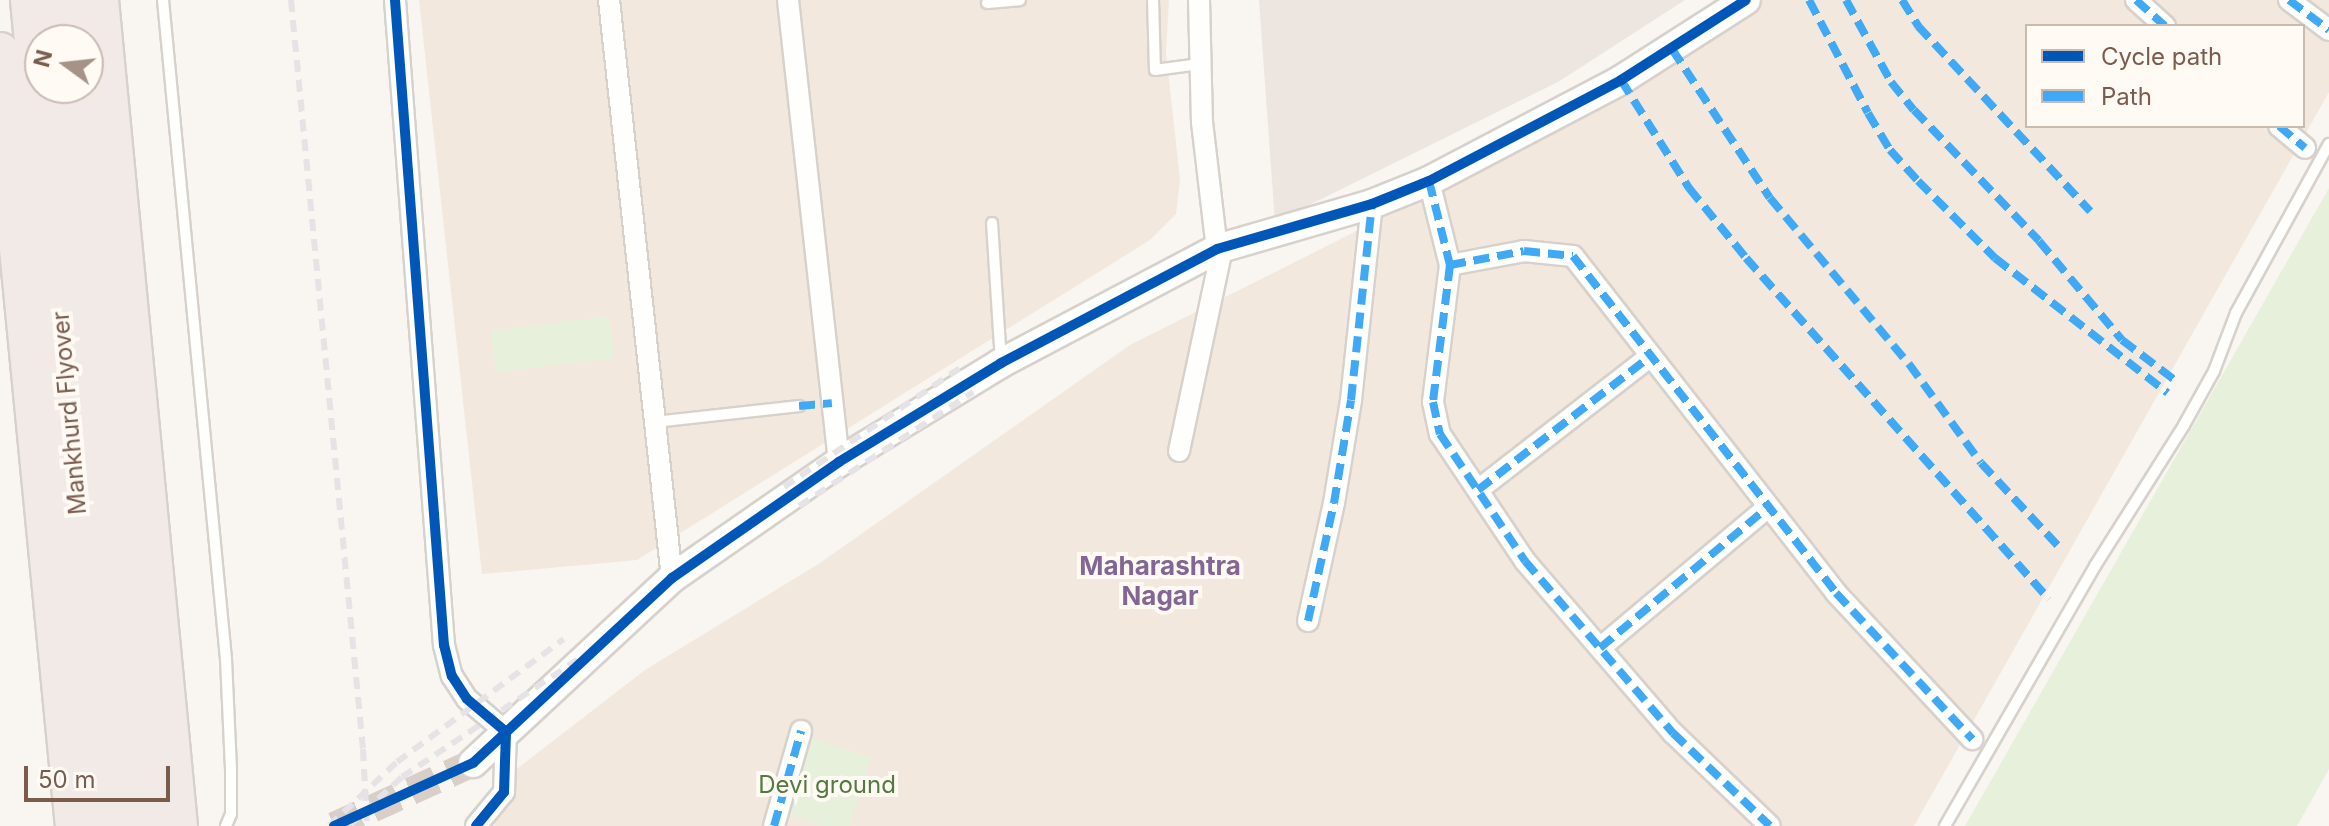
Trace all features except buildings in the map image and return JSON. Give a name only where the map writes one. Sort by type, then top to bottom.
[{"type":"highway","name":"Mankhurd Flyover","points":[[30,0],[109,826]]},
{"type":"highway","points":[[65,0],[67,24]]},
{"type":"highway","points":[[99,0],[178,826]]},
{"type":"highway","points":[[0,52],[75,826]]},
{"type":"highway","name":"Mankhurd Flyover","points":[[75,104],[144,826]]},
{"type":"street","points":[[395,0],[444,645],[452,676],[467,699],[506,732]]},
{"type":"street","points":[[609,0],[672,578]]},
{"type":"street","points":[[788,0],[839,462]]},
{"type":"street","points":[[1179,451],[1220,249],[1202,122],[1199,0]]},
{"type":"street","points":[[473,763],[672,578],[839,462],[1001,363],[1220,249],[1372,204],[1429,181],[1621,80],[1746,0]]},
{"type":"street","points":[[2136,0],[2163,24]]},
{"type":"street","points":[[2289,0],[2329,30]]},
{"type":"street","points":[[2281,128],[2305,148]]},
{"type":"street","points":[[1429,181],[1450,265],[1433,402],[1440,434],[1525,561],[1673,733],[1770,826]]},
{"type":"street","points":[[1308,621],[1334,503],[1351,400],[1372,204]]},
{"type":"street","points":[[1450,265],[1524,251],[1573,256],[1836,593],[1972,739]]},
{"type":"street","points":[[1478,490],[1651,356]]},
{"type":"street","points":[[1600,648],[1768,507]]},
{"type":"street","points":[[774,826],[801,731]]},
{"type":"street","points":[[476,826],[504,792],[506,732]]},
{"type":"lane","points":[[163,0],[226,659],[231,814],[226,826]]},
{"type":"lane","points":[[987,3],[1020,0]]},
{"type":"lane","points":[[1153,0],[1155,70],[1200,64]]},
{"type":"lane","points":[[1945,826],[2079,593],[2184,425],[2214,371],[2236,313],[2329,144]]},
{"type":"lane","points":[[992,223],[1001,363]]},
{"type":"lane","points":[[655,422],[799,406]]},
{"type":"shaded area","points":[[419,0],[1169,0],[1166,53],[1180,179],[1176,214],[1150,240],[637,560],[482,574]]},
{"type":"shaded area","points":[[1259,0],[1685,0],[1558,82],[1275,222]]},
{"type":"shaded area","points":[[1742,0],[2329,0],[2329,92],[1914,826],[495,826],[492,788],[645,670],[820,563],[1130,345],[1412,203]]},
{"type":"green space","points":[[2329,188],[2329,769],[2297,826],[1965,826]]},
{"type":"green space","points":[[609,316],[614,358],[496,372],[491,331]]},
{"type":"green space","name":"Devi ground","points":[[807,737],[871,757],[849,826],[824,826],[783,813]]},
{"type":"tunnel","points":[[334,826],[473,763]]},
{"type":"railway","points":[[291,0],[363,749],[367,826]]},
{"type":"railway","points":[[784,487],[960,368]]},
{"type":"railway","points":[[799,506],[973,392]]},
{"type":"railway","points":[[329,826],[397,762],[564,639]]},
{"type":"railway","points":[[349,826],[402,777],[577,660]]},
{"type":"marked path","points":[[1809,0],[1890,150],[1918,181],[1995,258],[2168,393]]},
{"type":"marked path","points":[[1846,0],[1891,82],[1914,110],[2039,241],[2122,340],[2176,381]]},
{"type":"marked path","points":[[1902,0],[1918,26],[2090,211]]},
{"type":"marked path","points":[[2136,0],[2163,24]]},
{"type":"marked path","points":[[2289,0],[2329,30]]},
{"type":"marked path","points":[[1672,49],[1770,198],[1909,364],[1981,463],[2058,546]]},
{"type":"marked path","points":[[1621,80],[1689,188],[1746,258],[2049,599]]},
{"type":"marked path","points":[[2281,128],[2305,148]]},
{"type":"marked path","points":[[1429,181],[1450,265],[1433,402],[1440,434],[1525,561],[1673,733],[1770,826]]},
{"type":"marked path","points":[[1308,621],[1334,503],[1351,400],[1372,204]]},
{"type":"marked path","points":[[1450,265],[1524,251],[1573,256],[1836,593],[1972,739]]},
{"type":"marked path","points":[[1478,490],[1651,356]]},
{"type":"marked path","points":[[799,406],[832,403]]},
{"type":"marked path","points":[[1600,648],[1768,507]]},
{"type":"marked path","points":[[774,826],[801,731]]},
{"type":"cycle path","points":[[395,0],[444,645],[452,676],[467,699],[506,732],[504,792],[476,826]]},
{"type":"cycle path","points":[[334,826],[473,763],[672,578],[839,462],[1001,363],[1217,249],[1372,204],[1429,181],[1621,80],[1746,0]]},
{"type":"district","name":"Maharashtra Nagar","points":[[1160,581]]}]
